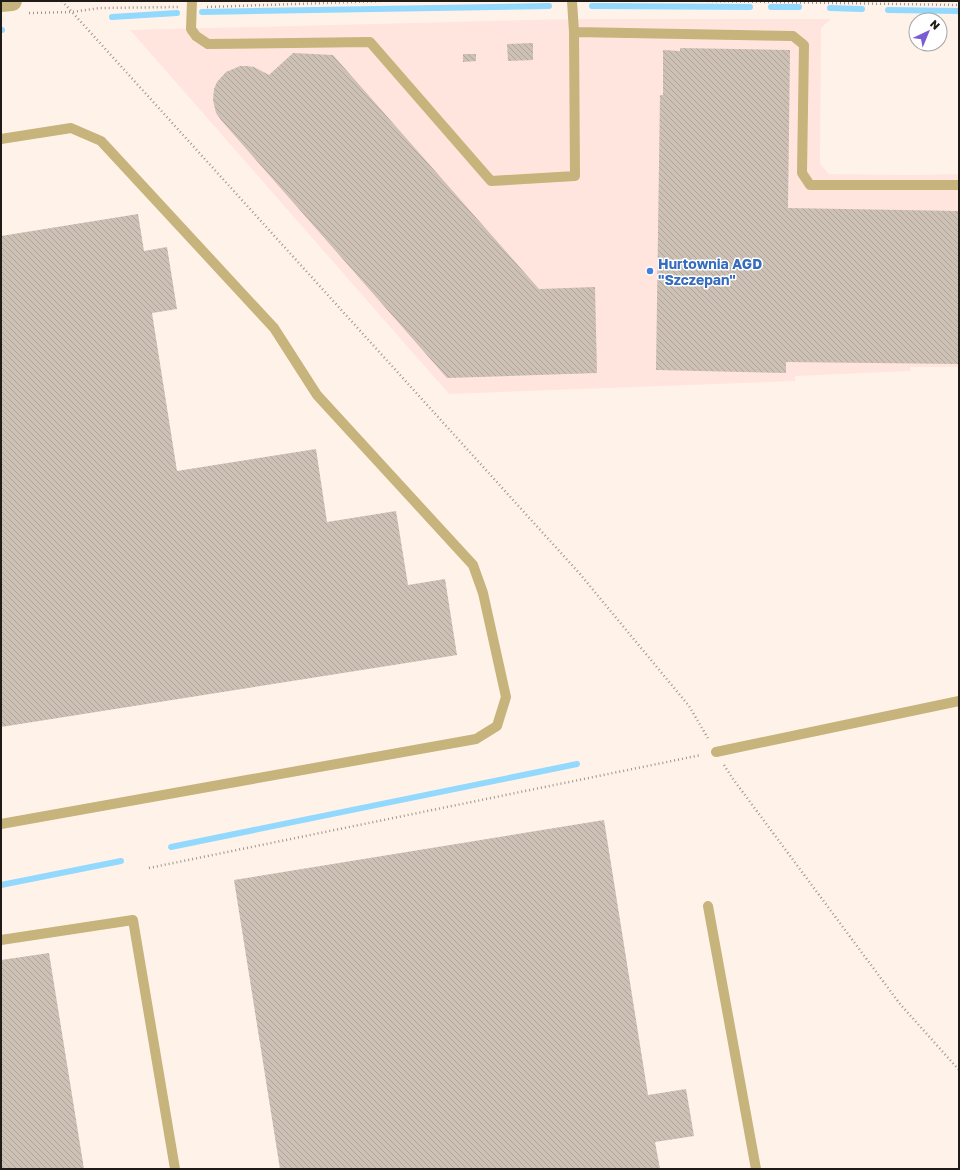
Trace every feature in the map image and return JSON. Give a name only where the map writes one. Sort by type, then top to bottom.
[{"type":"street","points":[[1,2],[12,1]]},
{"type":"lane","points":[[192,1],[191,29],[196,36],[208,44],[370,42],[491,181],[575,176],[574,32],[572,1]]},
{"type":"lane","points":[[574,32],[793,36],[804,45],[802,173],[810,185],[959,185]]},
{"type":"lane","points":[[1,139],[71,128],[101,141],[274,328],[317,395],[473,565],[483,593],[506,697],[497,726],[476,739],[1,824]]},
{"type":"lane","points":[[716,752],[959,701]]},
{"type":"lane","points":[[708,906],[756,1169]]},
{"type":"lane","points":[[1,940],[133,920],[175,1169]]},
{"type":"path","points":[[62,1],[580,574],[689,706],[733,779],[900,1004],[959,1070]]},
{"type":"path","points":[[708,1],[959,5]]},
{"type":"path","points":[[149,868],[716,752]]},
{"type":"shaded area","name":"Hurtownia AGD \"Szczepan\"","points":[[573,19],[831,19],[821,28],[820,164],[829,174],[959,174],[959,367],[910,367],[910,371],[795,376],[795,381],[449,394],[130,30]]},
{"type":"building","points":[[533,43],[533,60],[508,61],[507,44]]},
{"type":"building","points":[[680,48],[790,50],[788,208],[959,211],[959,364],[786,362],[786,373],[656,370],[660,95],[663,95],[663,50],[680,51]]},
{"type":"building","points":[[293,53],[333,55],[539,289],[595,287],[597,373],[447,378],[216,113],[213,100],[214,89],[217,82],[226,72],[240,66],[247,66],[254,67],[269,75]]},
{"type":"building","points":[[463,54],[476,54],[476,61],[463,62]]},
{"type":"building","points":[[138,214],[144,251],[167,247],[177,309],[152,313],[177,471],[316,449],[327,522],[396,511],[408,585],[445,579],[457,655],[1,727],[1,236]]},
{"type":"building","points":[[604,820],[648,1095],[686,1089],[694,1136],[655,1142],[660,1169],[280,1169],[234,880]]},
{"type":"building","points":[[49,953],[84,1169],[1,1169],[1,960]]},
{"type":"waterway","points":[[202,12],[549,6]]},
{"type":"waterway","points":[[592,6],[750,7]]},
{"type":"waterway","points":[[771,7],[799,7]]},
{"type":"waterway","points":[[830,8],[862,9]]},
{"type":"waterway","points":[[888,10],[959,11]]},
{"type":"waterway","points":[[112,17],[177,13]]},
{"type":"waterway","points":[[171,847],[577,764]]},
{"type":"waterway","points":[[1,885],[121,861]]},
{"type":"place","name":"Hurtownia AGD \"Szczepan\"","points":[[650,271]]}]
